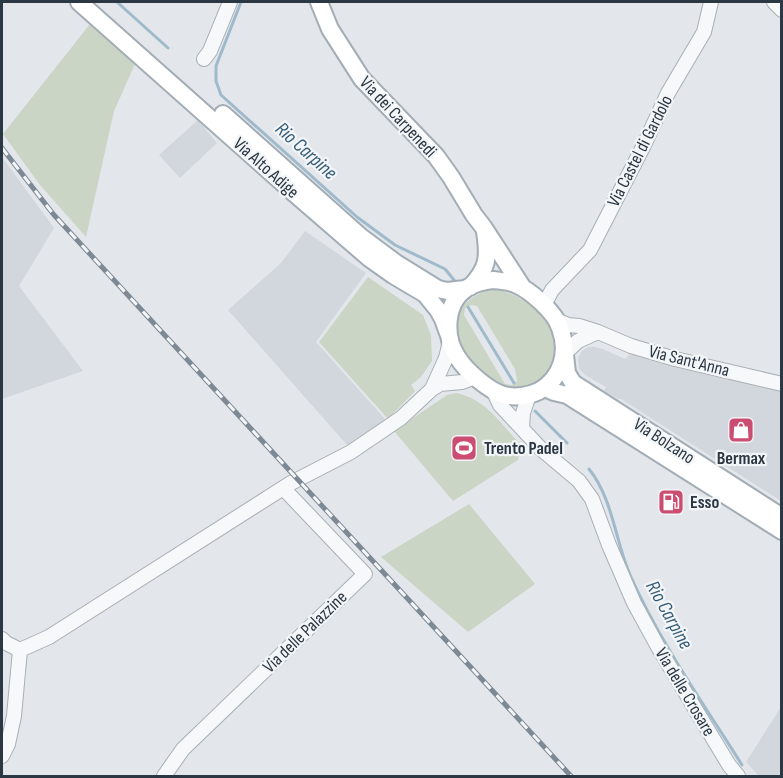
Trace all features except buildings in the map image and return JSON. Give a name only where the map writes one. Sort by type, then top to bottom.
[{"type":"main road","name":"Via Alto Adige","points":[[79,2],[336,230],[393,275],[425,294],[438,309],[449,337]]},
{"type":"main road","name":"Via Alto Adige","points":[[96,2],[370,243],[396,263],[438,289],[447,291],[467,288]]},
{"type":"main road","name":"Via dei Carpenedi","points":[[319,2],[330,29],[362,79],[436,156],[526,291]]},
{"type":"main road","name":"Via dei Carpenedi","points":[[467,288],[478,279],[487,261],[488,250],[484,228]]},
{"type":"main road","points":[[505,281],[526,291],[544,305],[556,320],[565,353],[562,366],[545,388],[529,395],[504,395],[476,377],[457,357],[449,337],[449,322],[457,298],[467,288],[480,282],[505,281]]},
{"type":"main road","name":"Via Bolzano","points":[[565,353],[567,373],[573,383],[782,517]]},
{"type":"main road","name":"Via Bolzano","points":[[545,388],[567,394],[782,531]]},
{"type":"main road","points":[[632,406],[634,412],[680,442],[692,459]]},
{"type":"street","points":[[204,59],[210,51],[230,2]]},
{"type":"street","name":"Via Castel di Gardolo","points":[[544,305],[552,290],[590,250],[668,93],[704,32],[711,2]]},
{"type":"street","points":[[774,2],[782,10]]},
{"type":"street","points":[[526,291],[552,290]]},
{"type":"street","name":"Via Sant'Anna","points":[[556,320],[675,359],[782,384]]},
{"type":"street","points":[[565,353],[578,341],[598,332]]},
{"type":"street","points":[[432,389],[446,358],[449,337]]},
{"type":"street","points":[[20,650],[49,637],[283,488],[351,452],[387,428],[440,384],[476,377]]},
{"type":"street","name":"Via delle Crosare","points":[[493,390],[500,405],[541,449],[579,481],[592,499],[634,603],[658,647],[738,777]]},
{"type":"street","points":[[522,428],[523,412],[529,395]]},
{"type":"street","name":"Via delle Palazzine","points":[[164,777],[183,749],[365,574],[283,488]]},
{"type":"street","points":[[2,639],[20,650]]},
{"type":"street","points":[[2,756],[8,744],[14,716],[20,650]]},
{"type":"shaded area","points":[[198,120],[217,143],[180,178],[159,155]]},
{"type":"shaded area","points":[[2,157],[54,228],[19,286],[83,371],[2,399]]},
{"type":"shaded area","points":[[305,231],[366,273],[316,342],[386,420],[347,445],[228,310],[281,263]]},
{"type":"shaded area","points":[[588,347],[603,349],[625,359],[630,354],[669,366],[781,391],[781,501],[621,399],[604,391],[606,387],[579,369],[578,358]]},
{"type":"shaded area","points":[[781,707],[781,776],[759,776],[746,762]]},
{"type":"green space","points":[[90,24],[135,64],[114,111],[86,237],[40,185],[3,134]]},
{"type":"green space","points":[[368,277],[423,315],[431,335],[432,361],[421,377],[411,385],[415,391],[388,419],[319,342]]},
{"type":"green space","points":[[492,289],[523,300],[548,325],[554,340],[556,355],[550,369],[537,382],[516,389],[499,383],[481,371],[461,347],[456,321],[463,306],[476,295]],"holes":[[[471,305],[477,306],[515,369],[517,381],[512,385],[505,384],[464,315],[465,308]]]},
{"type":"green space","name":"Trento Padel","points":[[456,393],[467,396],[484,406],[520,444],[518,460],[453,501],[394,431],[447,395]]},
{"type":"green space","points":[[469,504],[535,584],[468,632],[381,557]]},
{"type":"waterway","points":[[117,2],[168,48]]},
{"type":"waterway","name":"Rio Carpine","points":[[241,2],[216,66],[216,81],[221,95],[357,217],[395,245],[445,269],[454,280]]},
{"type":"waterway","name":"Rio Carpine","points":[[468,307],[514,383]]},
{"type":"waterway","name":"Rio Carpine","points":[[535,411],[567,443]]},
{"type":"waterway","name":"Rio Carpine","points":[[589,469],[609,506],[625,562],[642,600],[683,672],[742,765]]},
{"type":"railway","points":[[2,148],[54,215],[571,776]]},
{"type":"place","name":"Bermax","points":[[741,430]]},
{"type":"place","name":"Trento Padel","points":[[464,448]]},
{"type":"place","name":"Esso","points":[[671,502]]}]
